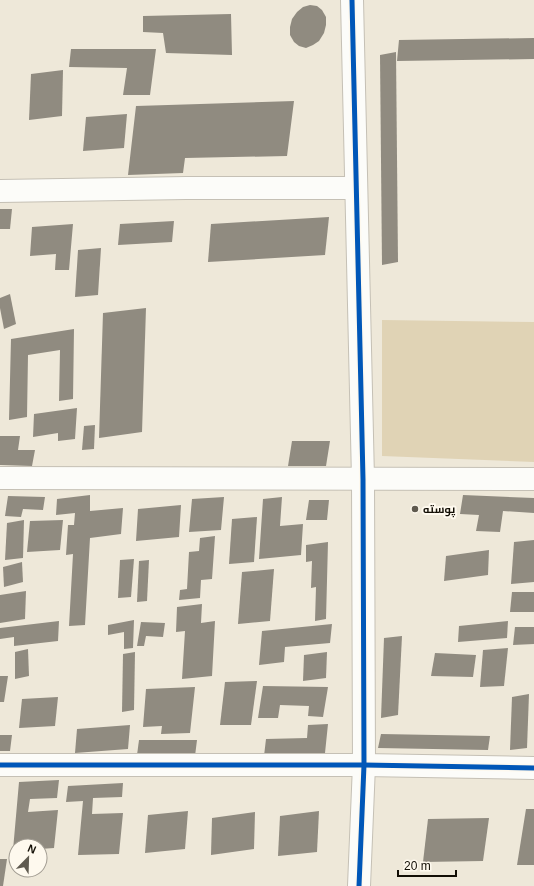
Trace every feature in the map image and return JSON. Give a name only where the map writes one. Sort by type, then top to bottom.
[{"type":"street","points":[[352,0],[363,479],[364,765],[359,886]]},
{"type":"street","points":[[0,191],[186,188],[356,188]]},
{"type":"street","points":[[0,478],[534,479]]},
{"type":"street","points":[[0,765],[364,765],[534,768]]},
{"type":"shaded area","points":[[382,320],[534,322],[534,462],[382,456]]},
{"type":"building","points":[[310,5],[317,6],[322,10],[326,17],[326,25],[324,33],[319,41],[306,48],[299,46],[294,42],[290,35],[290,27],[292,19],[297,12],[303,7]]},
{"type":"building","points":[[231,14],[232,55],[166,53],[163,33],[143,32],[143,16]]},
{"type":"building","points":[[534,38],[534,59],[397,61],[399,40]]},
{"type":"building","points":[[71,49],[156,49],[150,95],[123,95],[127,68],[69,67]]},
{"type":"building","points":[[396,52],[398,262],[382,265],[380,55]]},
{"type":"building","points":[[63,70],[62,116],[29,120],[31,74]]},
{"type":"building","points":[[294,101],[287,156],[185,158],[183,173],[128,175],[136,106]]},
{"type":"building","points":[[127,114],[124,148],[83,151],[86,117]]},
{"type":"building","points":[[0,209],[12,209],[10,229],[0,229]]},
{"type":"building","points":[[329,217],[325,255],[208,262],[211,224]]},
{"type":"building","points":[[174,221],[172,242],[118,245],[120,224]]},
{"type":"building","points":[[73,224],[69,270],[55,270],[56,254],[30,256],[32,227]]},
{"type":"building","points":[[101,248],[98,295],[75,297],[78,250]]},
{"type":"building","points":[[10,294],[16,324],[4,329],[0,308],[0,298]]},
{"type":"building","points":[[146,308],[142,432],[99,438],[103,313]]},
{"type":"building","points":[[74,329],[73,399],[59,401],[60,350],[28,355],[27,417],[9,420],[11,339]]},
{"type":"building","points":[[77,408],[75,439],[58,441],[58,433],[33,437],[34,414]]},
{"type":"building","points":[[95,425],[94,449],[82,450],[84,426]]},
{"type":"building","points":[[0,436],[20,436],[18,450],[35,450],[32,466],[0,465]]},
{"type":"building","points":[[292,441],[330,441],[326,466],[288,466]]},
{"type":"building","points":[[90,495],[90,511],[123,508],[121,534],[90,538],[85,625],[69,626],[73,554],[66,555],[68,525],[74,525],[75,513],[56,515],[57,499]]},
{"type":"building","points":[[463,495],[534,498],[534,513],[503,511],[500,532],[476,531],[479,515],[460,514]]},
{"type":"building","points":[[8,496],[45,497],[43,510],[23,509],[21,517],[5,516]]},
{"type":"building","points":[[224,497],[221,530],[189,532],[192,499]]},
{"type":"building","points":[[282,497],[280,526],[303,524],[301,555],[259,559],[263,499]]},
{"type":"building","points":[[309,500],[329,500],[327,520],[306,520]]},
{"type":"building","points":[[181,505],[179,537],[136,541],[138,509]]},
{"type":"building","points":[[257,517],[254,562],[229,564],[232,519]]},
{"type":"building","points":[[24,520],[23,558],[5,560],[7,523]]},
{"type":"building","points":[[63,520],[60,550],[27,552],[30,521]]},
{"type":"building","points":[[215,536],[212,579],[201,580],[200,598],[179,600],[180,590],[187,589],[189,552],[199,551],[200,538]]},
{"type":"building","points":[[534,540],[534,582],[511,584],[514,542]]},
{"type":"building","points":[[328,542],[326,619],[315,621],[316,587],[311,588],[312,561],[306,562],[306,545]]},
{"type":"building","points":[[489,550],[488,575],[444,581],[446,556]]},
{"type":"building","points":[[134,559],[131,597],[118,598],[120,560]]},
{"type":"building","points":[[149,560],[147,601],[137,602],[139,561]]},
{"type":"building","points":[[22,562],[23,582],[4,587],[3,567]]},
{"type":"building","points":[[274,569],[270,621],[238,624],[242,572]]},
{"type":"building","points":[[26,591],[25,619],[0,623],[0,595]]},
{"type":"building","points":[[512,592],[534,592],[534,612],[510,612]]},
{"type":"building","points":[[202,604],[201,623],[215,621],[212,676],[182,679],[185,631],[176,632],[177,607]]},
{"type":"building","points":[[134,620],[133,648],[124,649],[124,632],[108,635],[108,625]]},
{"type":"building","points":[[59,621],[58,641],[14,646],[14,637],[0,639],[0,628]]},
{"type":"building","points":[[508,621],[507,638],[458,642],[459,626]]},
{"type":"building","points":[[141,622],[165,623],[163,637],[146,636],[144,646],[137,646]]},
{"type":"building","points":[[332,624],[330,643],[285,647],[284,662],[259,665],[262,631]]},
{"type":"building","points":[[515,627],[534,627],[534,644],[513,645]]},
{"type":"building","points":[[402,636],[398,715],[381,718],[384,638]]},
{"type":"building","points":[[508,648],[504,686],[480,687],[483,650]]},
{"type":"building","points":[[28,649],[29,676],[15,679],[15,652]]},
{"type":"building","points":[[135,652],[134,710],[122,712],[123,654]]},
{"type":"building","points":[[327,652],[326,678],[303,681],[304,655]]},
{"type":"building","points":[[435,653],[476,655],[473,677],[431,676]]},
{"type":"building","points":[[0,676],[8,676],[4,702],[0,702]]},
{"type":"building","points":[[257,681],[251,725],[220,725],[225,682]]},
{"type":"building","points":[[263,686],[328,687],[323,717],[308,716],[309,706],[280,705],[278,718],[258,718]]},
{"type":"building","points":[[195,687],[190,733],[161,734],[162,726],[143,727],[146,689]]},
{"type":"building","points":[[529,694],[527,748],[510,750],[512,697]]},
{"type":"building","points":[[58,697],[55,726],[19,728],[22,699]]},
{"type":"building","points":[[328,724],[325,753],[264,756],[266,739],[307,738],[308,725]]},
{"type":"building","points":[[130,725],[128,749],[75,753],[77,729]]},
{"type":"building","points":[[381,734],[490,736],[488,750],[378,748]]},
{"type":"building","points":[[0,735],[12,735],[10,751],[0,751]]},
{"type":"building","points":[[139,740],[197,740],[195,756],[137,755]]},
{"type":"building","points":[[59,780],[57,798],[30,799],[28,812],[58,810],[54,848],[48,848],[48,838],[14,838],[19,782]]},
{"type":"building","points":[[123,783],[122,797],[93,798],[92,814],[123,813],[119,854],[78,855],[83,801],[66,802],[68,786]]},
{"type":"building","points":[[526,809],[534,809],[534,865],[517,865]]},
{"type":"building","points":[[188,811],[185,849],[145,853],[148,815]]},
{"type":"building","points":[[319,811],[317,852],[278,856],[280,816]]},
{"type":"building","points":[[255,812],[254,849],[211,855],[212,818]]},
{"type":"building","points":[[489,818],[483,861],[423,862],[428,819]]},
{"type":"building","points":[[0,859],[7,859],[3,886],[0,886]]},
{"type":"cycle path","points":[[352,0],[363,479],[364,765],[359,886]]},
{"type":"cycle path","points":[[0,765],[364,765],[534,768]]},
{"type":"place","name":"پوسته","points":[[415,509]]}]
